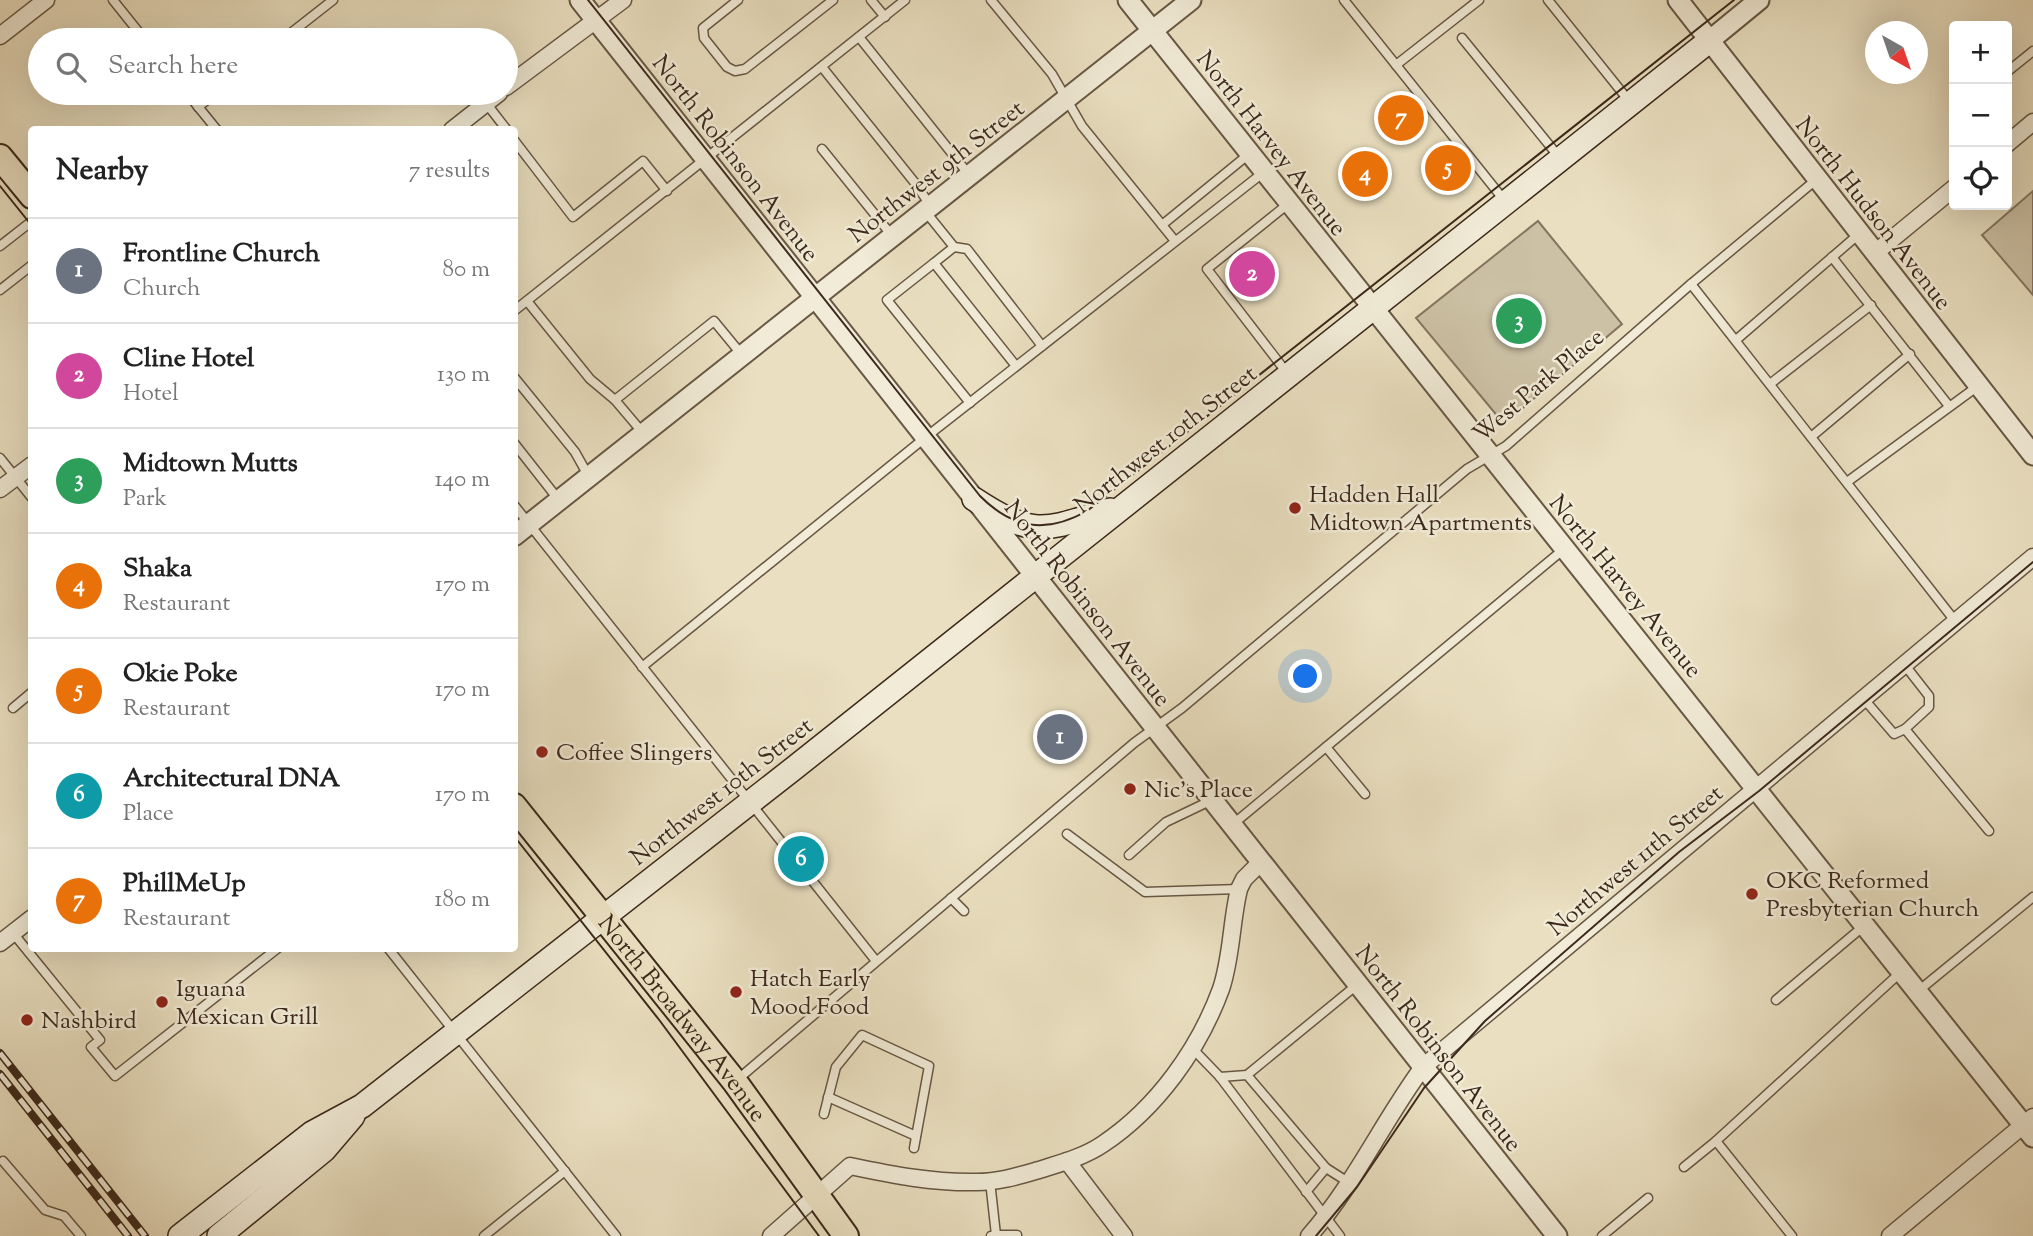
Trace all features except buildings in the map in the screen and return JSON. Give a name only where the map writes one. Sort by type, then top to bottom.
[{"type":"main road","name":"Northwest 10th Street","points":[[362,1106],[750,802],[1709,41]]},
{"type":"main road","points":[[0,157],[28,191]]},
{"type":"main road","points":[[974,499],[1004,518],[1034,528],[1063,524],[1123,506]]},
{"type":"main road","name":"North Broadway Avenue","points":[[518,811],[735,1082],[846,1236]]},
{"type":"main road","points":[[180,1236],[312,1133],[362,1106]]},
{"type":"main road","points":[[219,1236],[324,1150],[362,1106]]},
{"type":"street","points":[[0,36],[46,0]]},
{"type":"street","name":"North Robinson Avenue","points":[[580,0],[1423,1067],[1550,1234]]},
{"type":"street","points":[[518,78],[623,0]]},
{"type":"street","name":"North Harvey Avenue","points":[[1128,0],[1917,992],[2030,1126]]},
{"type":"street","name":"Northwest 9th Street","points":[[522,530],[1191,0]]},
{"type":"street","name":"North Hudson Avenue","points":[[1678,0],[2033,455]]},
{"type":"street","name":"Northwest 10th Street","points":[[1709,41],[1759,0]]},
{"type":"street","points":[[457,126],[483,105]]},
{"type":"street","points":[[2012,138],[2033,122]]},
{"type":"street","points":[[1875,253],[1949,192]]},
{"type":"street","points":[[0,489],[28,468]]},
{"type":"street","name":"Northwest 11th Street","points":[[1309,1236],[1325,1217],[1397,1102],[1423,1067],[2033,557]]},
{"type":"street","points":[[771,1236],[850,1166],[921,1181],[1007,1179],[1067,1161],[1102,1144],[1122,1130],[1166,1085],[1192,1048],[1221,988],[1227,968],[1239,889],[1244,879],[1261,862]]},
{"type":"street","points":[[6,938],[28,921]]},
{"type":"street","points":[[1891,1236],[2030,1126]]},
{"type":"street","points":[[1067,1161],[1124,1236]]},
{"type":"lane","points":[[113,0],[135,28]]},
{"type":"lane","points":[[297,28],[333,0]]},
{"type":"lane","points":[[738,0],[704,28],[704,38],[727,67],[735,71],[745,69],[833,0]]},
{"type":"lane","points":[[871,0],[885,17]]},
{"type":"lane","points":[[518,308],[905,0]]},
{"type":"lane","points":[[991,0],[1052,75],[1082,126],[1175,241]]},
{"type":"lane","points":[[1344,0],[1506,203]]},
{"type":"lane","points":[[1396,65],[1479,0]]},
{"type":"lane","points":[[1548,0],[1631,103]]},
{"type":"lane","points":[[859,37],[970,176]]},
{"type":"lane","points":[[1462,38],[1560,159]]},
{"type":"lane","points":[[2012,68],[2033,51]]},
{"type":"lane","points":[[822,66],[915,183],[928,209],[954,247]]},
{"type":"lane","points":[[201,105],[198,107],[214,126]]},
{"type":"lane","points":[[495,105],[505,126]]},
{"type":"lane","points":[[518,145],[573,217],[643,161],[667,191]]},
{"type":"lane","points":[[822,149],[893,237]]},
{"type":"lane","points":[[1162,225],[1250,154]]},
{"type":"lane","points":[[642,667],[926,437],[1264,172]]},
{"type":"lane","name":"West Park Place","points":[[735,1082],[951,898],[1468,469],[1506,446],[1691,284],[1817,179]]},
{"type":"lane","points":[[1289,203],[1206,269],[1289,375]]},
{"type":"lane","points":[[0,246],[28,224]]},
{"type":"lane","points":[[1735,340],[1859,234]]},
{"type":"lane","points":[[970,402],[887,300],[934,262],[954,247],[967,249],[1042,346]]},
{"type":"lane","points":[[1832,257],[1949,406]]},
{"type":"lane","points":[[934,262],[1016,366]]},
{"type":"lane","points":[[0,290],[28,268]]},
{"type":"lane","points":[[1691,284],[1955,621]]},
{"type":"lane","points":[[527,301],[590,379],[615,400],[643,434]]},
{"type":"lane","points":[[1770,384],[1871,305]]},
{"type":"lane","points":[[615,400],[714,321],[742,355]]},
{"type":"lane","points":[[1811,437],[1910,354]]},
{"type":"lane","points":[[518,382],[575,452],[589,477]]},
{"type":"lane","points":[[1847,482],[1978,386]]},
{"type":"lane","points":[[518,448],[560,500]]},
{"type":"lane","points":[[0,458],[28,493]]},
{"type":"lane","points":[[522,530],[642,667],[876,961]]},
{"type":"lane","points":[[1232,825],[1564,549]]},
{"type":"lane","points":[[1863,698],[1894,734],[1905,729],[1929,707],[1929,696],[1904,664]]},
{"type":"lane","points":[[13,708],[28,695]]},
{"type":"lane","points":[[1905,729],[1989,831]]},
{"type":"lane","points":[[1326,747],[1365,794]]},
{"type":"lane","points":[[1129,855],[1166,822],[1212,800]]},
{"type":"lane","points":[[1067,834],[1145,892],[1239,889]]},
{"type":"lane","points":[[1917,992],[2033,897]]},
{"type":"lane","points":[[951,898],[964,911]]},
{"type":"lane","points":[[1776,1000],[1865,925]]},
{"type":"lane","points":[[6,938],[100,1040],[91,1047],[116,1076],[273,952]]},
{"type":"lane","points":[[391,952],[616,1236]]},
{"type":"lane","points":[[1684,1167],[1901,972]]},
{"type":"lane","points":[[1220,1077],[1247,1075],[1357,984]]},
{"type":"lane","points":[[824,1114],[836,1067],[862,1035],[929,1066],[914,1148]]},
{"type":"lane","points":[[1192,1048],[1220,1077],[1340,1236]]},
{"type":"lane","points":[[1247,1075],[1326,1168],[1348,1182]]},
{"type":"lane","points":[[828,1097],[916,1136]]},
{"type":"lane","points":[[1716,1141],[1792,1236]]},
{"type":"lane","points":[[1,1160],[45,1210],[64,1216],[81,1236]]},
{"type":"lane","points":[[1306,1192],[1326,1168]]},
{"type":"lane","points":[[484,1236],[565,1171]]},
{"type":"lane","points":[[990,1181],[993,1236],[1017,1235]]},
{"type":"lane","points":[[1602,1236],[1648,1198]]},
{"type":"shaded area","points":[[2033,191],[2033,295],[1982,235]]},
{"type":"shaded area","points":[[1538,221],[1622,324],[1504,424],[1416,318]]},
{"type":"tram line","points":[[588,0],[980,496],[1005,516],[1030,524],[1044,525],[1058,523],[1087,511],[1734,0]]},
{"type":"tram line","points":[[0,186],[28,221]]},
{"type":"tram line","points":[[1316,1236],[1357,1187],[1424,1088],[1485,1021],[1679,852],[1759,791],[2033,562]]},
{"type":"tram line","points":[[518,841],[660,1021],[819,1236]]},
{"type":"railway","points":[[0,1053],[145,1236]]},
{"type":"railway","points":[[0,1074],[128,1236]]},
{"type":"place","name":"PhillMeUp","points":[[1401,118]]},
{"type":"place","name":"Okie Poke","points":[[1448,168]]},
{"type":"place","name":"Shaka","points":[[1365,174]]},
{"type":"place","name":"Cline Hotel","points":[[1252,274]]},
{"type":"place","name":"Midtown Mutts","points":[[1519,321]]},
{"type":"place","name":"Hadden Hall Midtown Apartments","points":[[1295,508]]},
{"type":"place","name":"Frontline Church","points":[[1060,737]]},
{"type":"place","name":"Coffee Slingers","points":[[542,752]]},
{"type":"place","name":"Nic's Place","points":[[1130,789]]},
{"type":"place","name":"Architectural DNA","points":[[801,859]]},
{"type":"place","name":"OKC Reformed Presbyterian Church","points":[[1752,894]]},
{"type":"place","name":"Hatch Early Mood Food","points":[[736,992]]},
{"type":"place","name":"Iguana Mexican Grill","points":[[162,1002]]},
{"type":"place","name":"Nashbird","points":[[27,1020]]}]
